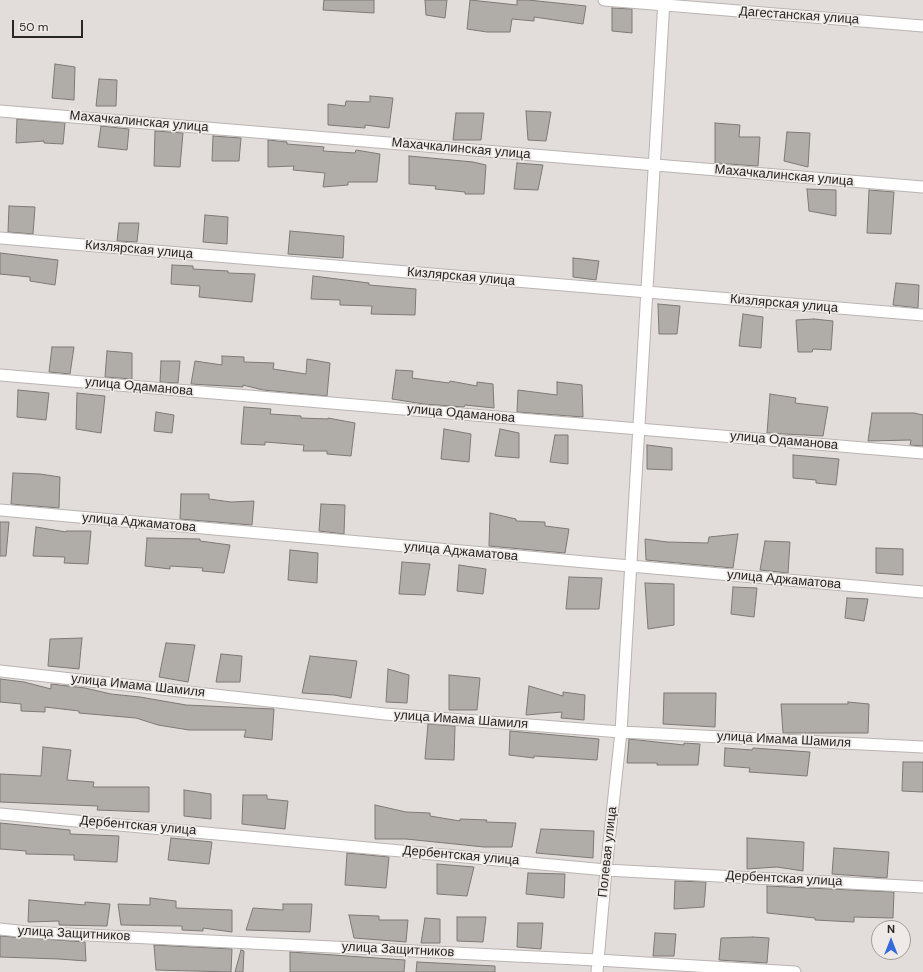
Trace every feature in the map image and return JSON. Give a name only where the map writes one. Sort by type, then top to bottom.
[{"type":"street","name":"Дагестанская улица","points":[[604,0],[664,3],[923,26]]},
{"type":"street","name":"Полевая улица","points":[[597,972],[621,732],[664,3]]},
{"type":"street","name":"Махачкалинская улица","points":[[0,111],[923,187]]},
{"type":"street","name":"Кизлярская улица","points":[[0,238],[923,315]]},
{"type":"street","name":"улица Одаманова","points":[[0,375],[923,453]]},
{"type":"street","name":"улица Аджаматова","points":[[0,510],[923,592]]},
{"type":"street","name":"улица Имама Шамиля","points":[[0,671],[385,714],[621,732],[923,747]]},
{"type":"street","name":"Дербентская улица","points":[[0,814],[606,870],[923,887]]},
{"type":"street","name":"улица Защитников","points":[[0,929],[27,932],[597,960],[795,972]]},
{"type":"building","points":[[324,0],[374,0],[374,13],[323,10]]},
{"type":"building","points":[[425,0],[447,0],[445,18],[426,15]]},
{"type":"building","points":[[470,0],[517,5],[517,0],[528,0],[586,6],[583,24],[534,17],[534,21],[512,19],[510,32],[487,32],[467,29]]},
{"type":"building","points":[[612,8],[632,9],[632,33],[612,31]]},
{"type":"building","points":[[55,64],[75,67],[74,100],[52,98]]},
{"type":"building","points":[[99,79],[117,80],[116,106],[96,106]]},
{"type":"building","points":[[370,96],[393,98],[389,128],[365,125],[365,128],[328,125],[328,104],[345,106],[346,101],[370,102]]},
{"type":"building","points":[[526,111],[551,112],[546,141],[528,140]]},
{"type":"building","points":[[456,113],[484,113],[481,140],[453,140]]},
{"type":"building","points":[[17,119],[65,123],[63,144],[44,143],[44,141],[16,143]]},
{"type":"building","points":[[715,123],[740,125],[739,137],[760,137],[758,166],[715,163]]},
{"type":"building","points":[[101,126],[129,129],[127,150],[98,147]]},
{"type":"building","points":[[155,131],[183,133],[180,167],[154,166]]},
{"type":"building","points":[[787,132],[810,133],[808,167],[784,161]]},
{"type":"building","points":[[213,136],[241,138],[239,161],[212,161]]},
{"type":"building","points":[[268,140],[287,142],[287,144],[324,147],[323,151],[355,153],[356,150],[380,154],[377,182],[348,182],[348,185],[323,187],[325,173],[293,170],[294,166],[268,167]]},
{"type":"building","points":[[409,156],[473,162],[486,165],[484,194],[465,194],[465,192],[435,189],[436,186],[409,184]]},
{"type":"building","points":[[517,163],[543,165],[538,190],[514,189]]},
{"type":"building","points":[[807,189],[836,190],[836,216],[809,211]]},
{"type":"building","points":[[869,190],[894,192],[891,234],[867,233]]},
{"type":"building","points":[[9,206],[35,207],[33,234],[8,232]]},
{"type":"building","points":[[205,215],[228,217],[227,244],[203,242]]},
{"type":"building","points":[[119,223],[139,223],[137,242],[117,241]]},
{"type":"building","points":[[290,231],[344,236],[343,258],[288,254]]},
{"type":"building","points":[[0,253],[58,260],[55,285],[30,281],[30,277],[0,274]]},
{"type":"building","points":[[573,258],[599,261],[596,280],[573,277]]},
{"type":"building","points":[[172,265],[193,266],[193,269],[228,271],[228,273],[255,274],[252,302],[199,297],[200,286],[171,284]]},
{"type":"building","points":[[313,276],[369,283],[369,285],[416,289],[415,315],[371,314],[372,306],[340,305],[340,300],[311,299]]},
{"type":"building","points":[[896,283],[919,285],[918,308],[893,305]]},
{"type":"building","points":[[658,304],[680,306],[677,334],[659,334]]},
{"type":"building","points":[[743,314],[763,317],[761,348],[739,346]]},
{"type":"building","points":[[814,319],[833,321],[831,350],[813,349],[812,352],[798,352],[796,320]]},
{"type":"building","points":[[52,347],[74,347],[70,374],[49,372]]},
{"type":"building","points":[[107,351],[132,353],[132,379],[105,377]]},
{"type":"building","points":[[222,356],[244,357],[244,362],[274,363],[273,369],[306,374],[307,359],[330,363],[327,396],[263,390],[243,385],[243,387],[191,384],[195,361],[222,365]]},
{"type":"building","points":[[161,361],[180,361],[178,383],[160,382]]},
{"type":"building","points":[[396,370],[413,371],[412,378],[449,383],[450,381],[477,386],[477,382],[493,384],[494,408],[465,405],[464,407],[424,404],[392,399]]},
{"type":"building","points":[[557,382],[582,385],[583,417],[517,412],[518,390],[557,395]]},
{"type":"building","points":[[18,390],[49,393],[46,420],[17,417]]},
{"type":"building","points":[[77,393],[105,396],[101,433],[76,429]]},
{"type":"building","points":[[770,394],[796,398],[795,403],[828,407],[823,436],[767,433]]},
{"type":"building","points":[[244,407],[271,409],[270,414],[301,416],[301,418],[328,418],[355,423],[351,456],[327,454],[327,451],[303,451],[304,445],[265,442],[265,445],[241,444]]},
{"type":"building","points":[[156,412],[174,415],[172,433],[154,431]]},
{"type":"building","points":[[872,413],[914,413],[923,415],[923,446],[910,445],[911,440],[868,441]]},
{"type":"building","points":[[444,429],[471,434],[469,462],[441,459]]},
{"type":"building","points":[[500,429],[519,433],[519,458],[495,456]]},
{"type":"building","points":[[555,435],[568,435],[568,464],[550,462]]},
{"type":"building","points":[[647,445],[672,448],[672,470],[647,469]]},
{"type":"building","points":[[793,455],[839,459],[836,485],[816,483],[816,480],[793,478]]},
{"type":"building","points":[[13,473],[40,474],[60,477],[59,508],[11,504]]},
{"type":"building","points":[[181,494],[209,494],[209,499],[231,502],[254,501],[252,525],[180,519]]},
{"type":"building","points":[[321,504],[345,505],[344,534],[319,531]]},
{"type":"building","points":[[490,513],[516,519],[516,521],[545,522],[545,526],[569,529],[565,553],[489,546]]},
{"type":"building","points":[[0,522],[9,522],[6,556],[0,556]]},
{"type":"building","points":[[36,527],[66,532],[91,531],[88,564],[64,563],[65,557],[33,556]]},
{"type":"building","points":[[738,534],[733,568],[646,560],[645,539],[667,542],[708,543],[709,537]]},
{"type":"building","points":[[147,538],[200,539],[200,541],[230,545],[224,573],[202,571],[203,568],[170,566],[170,569],[145,566]]},
{"type":"building","points":[[765,541],[790,542],[788,573],[760,570]]},
{"type":"building","points":[[876,548],[903,549],[903,575],[876,573]]},
{"type":"building","points":[[290,550],[318,553],[317,583],[288,580]]},
{"type":"building","points":[[402,562],[430,564],[425,595],[399,594]]},
{"type":"building","points":[[459,565],[486,569],[483,594],[457,591]]},
{"type":"building","points":[[569,577],[602,578],[599,609],[566,609]]},
{"type":"building","points":[[645,583],[674,584],[674,625],[648,629]]},
{"type":"building","points":[[733,587],[757,588],[754,617],[731,614]]},
{"type":"building","points":[[847,598],[868,599],[864,621],[845,618]]},
{"type":"building","points":[[82,638],[79,669],[48,666],[50,639]]},
{"type":"building","points":[[166,643],[195,645],[188,682],[159,677]]},
{"type":"building","points":[[221,654],[242,656],[240,682],[216,682]]},
{"type":"building","points":[[310,656],[357,661],[351,698],[334,695],[302,693]]},
{"type":"building","points":[[388,669],[409,675],[407,703],[386,702]]},
{"type":"building","points":[[449,675],[480,678],[477,710],[449,710]]},
{"type":"building","points":[[0,679],[24,682],[51,689],[51,684],[85,688],[111,694],[140,697],[186,705],[274,709],[272,740],[244,737],[246,730],[189,730],[158,725],[136,718],[79,713],[79,711],[45,707],[45,712],[21,711],[21,704],[0,702]]},
{"type":"building","points":[[529,686],[563,696],[563,692],[585,695],[584,720],[561,718],[562,712],[526,715]]},
{"type":"building","points":[[664,693],[716,693],[715,727],[663,724]]},
{"type":"building","points":[[848,702],[869,704],[868,733],[783,733],[781,704],[848,704]]},
{"type":"building","points":[[428,724],[455,726],[454,760],[425,759]]},
{"type":"building","points":[[510,731],[599,739],[597,760],[534,756],[534,758],[509,755]]},
{"type":"building","points":[[629,739],[684,745],[684,743],[700,744],[698,765],[627,763]]},
{"type":"building","points":[[43,747],[71,750],[67,780],[94,782],[93,787],[149,787],[149,812],[97,810],[98,806],[0,802],[0,774],[41,776]]},
{"type":"building","points":[[725,748],[752,750],[753,748],[810,752],[807,776],[749,772],[750,768],[724,766]]},
{"type":"building","points":[[903,762],[923,762],[923,792],[902,791]]},
{"type":"building","points":[[184,790],[211,794],[211,819],[184,816]]},
{"type":"building","points":[[243,795],[267,795],[267,799],[288,801],[285,829],[242,824]]},
{"type":"building","points":[[375,805],[406,812],[430,813],[430,816],[460,821],[460,819],[516,823],[512,847],[484,847],[406,839],[375,839]]},
{"type":"building","points":[[0,823],[70,830],[70,834],[119,836],[117,862],[74,860],[74,855],[26,854],[26,851],[0,849]]},
{"type":"building","points":[[541,829],[594,831],[593,858],[536,853]]},
{"type":"building","points":[[171,838],[212,842],[209,864],[168,860]]},
{"type":"building","points":[[747,838],[804,842],[803,871],[777,867],[747,869]]},
{"type":"building","points":[[834,848],[889,852],[887,878],[832,874]]},
{"type":"building","points":[[347,853],[389,857],[386,888],[345,885]]},
{"type":"building","points":[[437,864],[474,867],[467,896],[437,894]]},
{"type":"building","points":[[528,873],[565,874],[564,898],[526,894]]},
{"type":"building","points":[[675,881],[706,882],[704,907],[674,909]]},
{"type":"building","points":[[767,886],[894,892],[893,918],[854,917],[854,922],[815,920],[815,918],[767,913]]},
{"type":"building","points":[[150,898],[176,901],[176,908],[232,910],[232,932],[203,928],[203,931],[182,930],[182,926],[121,925],[118,904],[150,905]]},
{"type":"building","points":[[29,900],[85,905],[85,902],[110,904],[107,926],[59,925],[59,921],[28,922]]},
{"type":"building","points":[[283,904],[312,904],[310,932],[246,930],[253,908],[283,910]]},
{"type":"building","points":[[349,915],[379,916],[379,920],[408,920],[406,942],[354,938]]},
{"type":"building","points":[[457,917],[486,917],[483,942],[457,941]]},
{"type":"building","points":[[425,918],[440,919],[440,943],[421,943]]},
{"type":"building","points":[[518,923],[543,923],[541,949],[517,947]]},
{"type":"building","points":[[655,933],[676,934],[674,956],[653,956]]},
{"type":"building","points":[[0,936],[85,942],[86,961],[0,957]]},
{"type":"building","points":[[721,938],[769,938],[767,963],[719,960]]},
{"type":"building","points":[[154,945],[232,949],[231,972],[156,970]]},
{"type":"building","points":[[241,950],[244,951],[243,972],[235,972]]},
{"type":"building","points":[[290,952],[405,960],[404,972],[290,972]]},
{"type":"building","points":[[417,962],[495,966],[495,972],[416,972]]}]
